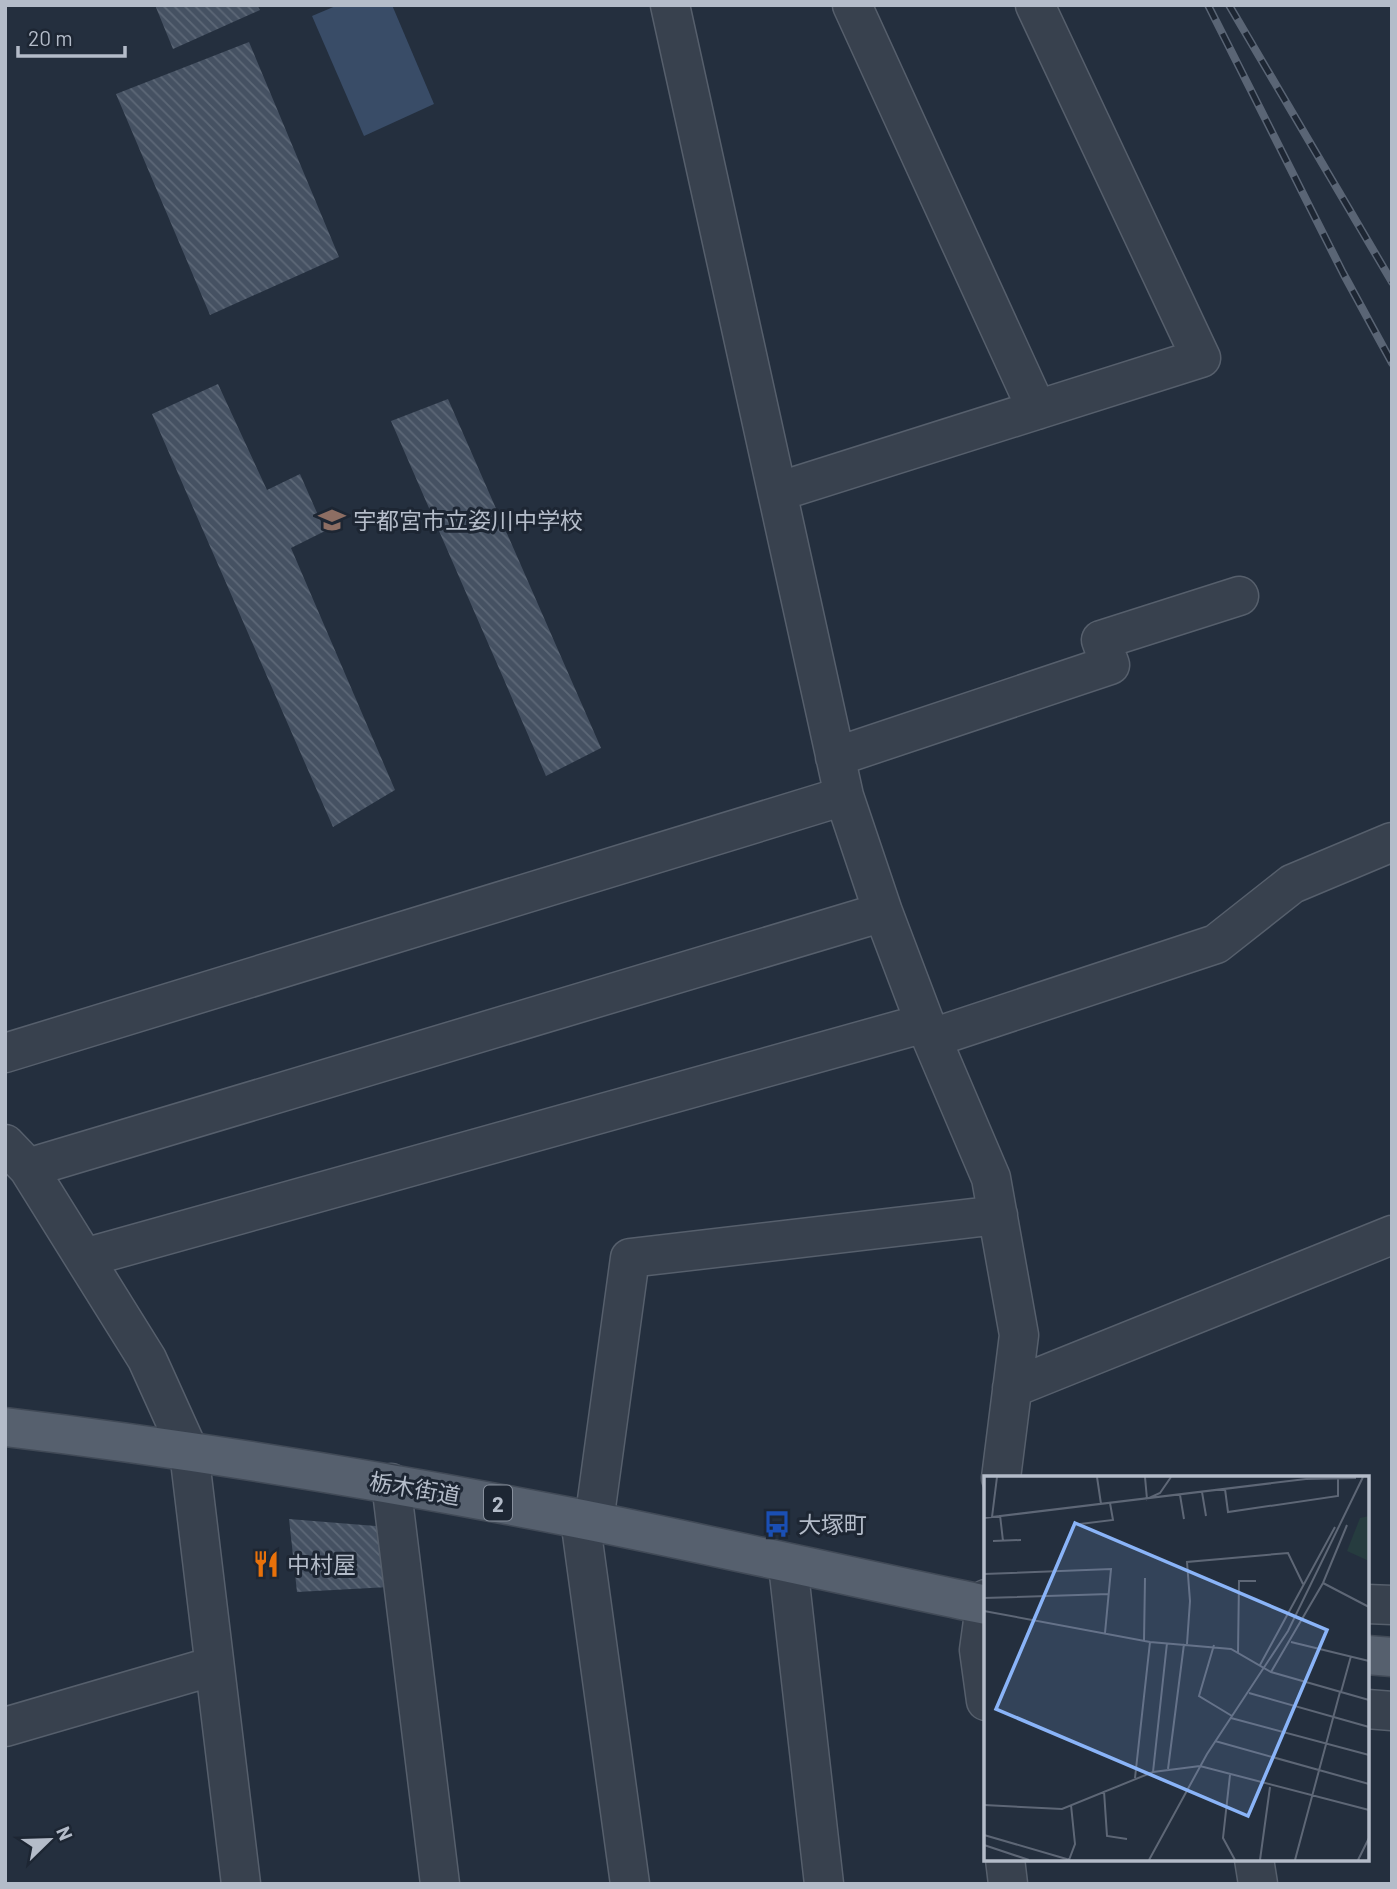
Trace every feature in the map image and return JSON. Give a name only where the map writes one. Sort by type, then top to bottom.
[{"type":"main road","name":"栃木街道","points":[[5,1427],[391,1483],[587,1520],[984,1605]]},
{"type":"main road","points":[[1369,1655],[1392,1657]]},
{"type":"street","points":[[670,5],[844,796],[883,912],[929,1031],[991,1178],[1019,1335],[1001,1476]]},
{"type":"street","points":[[852,5],[1038,410]]},
{"type":"street","points":[[778,492],[1201,358],[1035,5]]},
{"type":"street","points":[[835,757],[1110,665],[1101,640],[1239,596]]},
{"type":"street","points":[[5,1053],[844,796]]},
{"type":"street","points":[[84,1258],[929,1031],[1216,944],[1292,884],[1392,842]]},
{"type":"street","points":[[241,1884],[189,1452],[146,1359],[84,1258],[16,1156],[883,912]]},
{"type":"street","points":[[630,1884],[587,1520],[630,1258],[998,1215]]},
{"type":"street","points":[[1012,1388],[1392,1235]]},
{"type":"street","points":[[391,1483],[440,1884]]},
{"type":"street","points":[[788,1565],[824,1884]]},
{"type":"street","points":[[1369,1604],[1392,1605]]},
{"type":"street","points":[[983,1651],[984,1628]]},
{"type":"street","points":[[5,1727],[214,1666]]},
{"type":"street","points":[[1369,1709],[1392,1711]]},
{"type":"street","points":[[1005,1861],[1008,1884]]},
{"type":"street","points":[[1254,1861],[1258,1884]]},
{"type":"water","points":[[338,5],[392,5],[434,104],[364,136],[312,16]]},
{"type":"building","points":[[155,5],[257,5],[260,10],[173,49]]},
{"type":"building","points":[[249,42],[339,257],[210,315],[116,94]]},
{"type":"building","points":[[218,384],[267,490],[300,474],[325,531],[291,548],[395,790],[333,827],[152,414]]},
{"type":"building","points":[[448,399],[601,748],[546,776],[391,421]]},
{"type":"building","points":[[289,1519],[388,1527],[389,1587],[297,1592]]},
{"type":"railway","points":[[1208,5],[1343,273],[1392,363]]},
{"type":"railway","points":[[1229,5],[1392,282]]},
{"type":"place","name":"宇都宮市立姿川中学校","points":[[332,520]]},
{"type":"place","name":"大塚町","points":[[777,1524]]},
{"type":"place","name":"中村屋","points":[[266,1564]]}]
